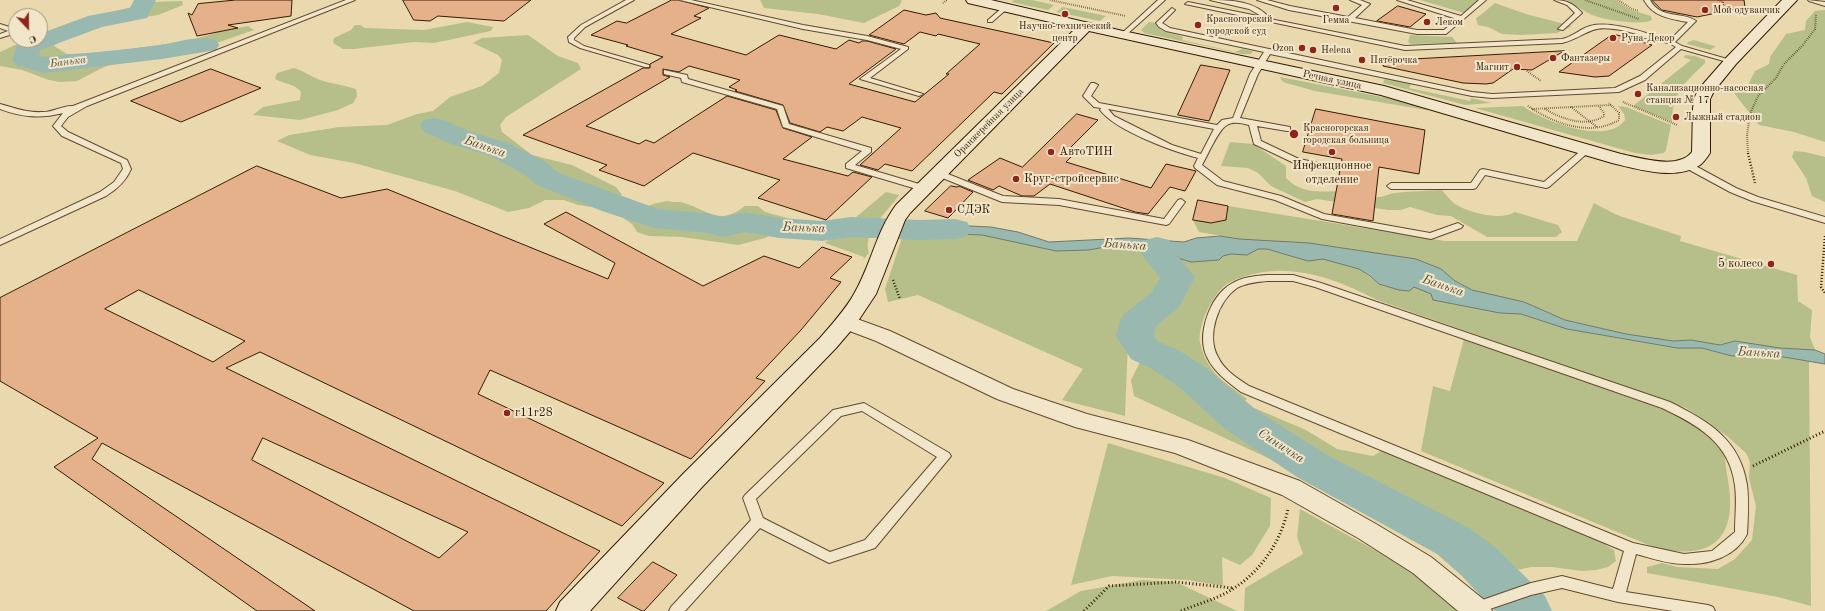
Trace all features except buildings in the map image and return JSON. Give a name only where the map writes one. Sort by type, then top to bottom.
[{"type":"main road","name":"Речная улица","points":[[973,0],[1123,35],[1263,58],[1415,99],[1625,160],[1650,165],[1678,167],[1687,165]]},
{"type":"main road","points":[[1687,165],[1698,159],[1701,153],[1702,99],[1712,83],[1731,61],[1790,0]]},
{"type":"main road","name":"Оранжерейная улица","points":[[571,611],[693,480],[828,343],[846,322],[865,294],[891,230],[903,209],[1085,27]]},
{"type":"street","points":[[846,322],[883,336],[1005,394],[1083,421],[1180,446],[1291,488],[1367,531],[1422,565],[1483,607]]},
{"type":"lane","points":[[0,106],[18,114],[34,116],[65,111],[352,0]]},
{"type":"lane","points":[[631,0],[583,26],[571,37],[571,41],[582,47],[647,66]]},
{"type":"lane","points":[[683,0],[796,26],[867,38],[906,48],[864,79],[919,94]]},
{"type":"lane","points":[[1123,35],[1162,0]]},
{"type":"lane","points":[[1213,0],[1257,9],[1265,14],[1268,20]]},
{"type":"lane","points":[[1260,0],[1289,8],[1417,32],[1446,32],[1484,0]]},
{"type":"lane","points":[[1354,0],[1367,4]]},
{"type":"lane","points":[[1350,20],[1367,4],[1374,0]]},
{"type":"lane","points":[[1400,0],[1462,18]]},
{"type":"lane","points":[[1557,0],[1569,4],[1580,12],[1561,29]]},
{"type":"lane","points":[[1647,0],[1648,4],[1654,9],[1668,16],[1693,21],[1670,42]]},
{"type":"lane","points":[[1811,0],[1825,4]]},
{"type":"lane","points":[[1188,4],[1404,48],[1562,41],[1571,39],[1590,28],[1601,26],[1618,28],[1731,61]]},
{"type":"lane","points":[[990,21],[1005,8]]},
{"type":"lane","points":[[1172,10],[1159,23],[1164,28],[1263,58],[1472,94],[1492,96],[1616,90],[1628,87],[1680,47]]},
{"type":"lane","points":[[0,26],[15,31],[0,36]]},
{"type":"lane","points":[[1236,120],[1263,58]]},
{"type":"lane","points":[[667,72],[684,77],[685,80],[780,108],[786,125],[868,150],[849,166],[923,188]]},
{"type":"lane","points":[[1094,85],[1087,96],[1097,104],[1219,128]]},
{"type":"lane","points":[[0,242],[103,194],[117,185],[124,177],[127,169],[124,162],[65,134],[57,126],[69,112],[84,104]]},
{"type":"lane","points":[[1106,106],[1104,110],[1111,118],[1169,148],[1203,157]]},
{"type":"lane","points":[[1287,129],[1236,120],[1225,122],[1219,128],[1198,166],[1220,183],[1278,198],[1322,216],[1431,236],[1458,226]]},
{"type":"lane","points":[[1252,122],[1257,142],[1297,161],[1331,168]]},
{"type":"lane","points":[[1391,186],[1473,186],[1483,172],[1546,185],[1587,150]]},
{"type":"lane","points":[[1687,165],[1733,190],[1825,220]]},
{"type":"lane","points":[[938,173],[1002,199],[1059,202],[1166,222],[1181,202]]},
{"type":"lane","points":[[1293,278],[1666,405],[1707,426],[1724,441],[1735,459],[1741,485],[1741,534],[1729,546],[1715,556],[1684,559],[1631,548],[1261,396],[1241,386],[1226,376],[1209,351],[1207,340],[1211,319],[1223,294],[1235,286],[1249,280],[1293,278]]},
{"type":"lane","points":[[864,407],[945,456],[870,544],[829,558],[758,521],[749,498],[837,413],[864,407]]},
{"type":"lane","points":[[676,611],[758,521]]},
{"type":"lane","points":[[1618,596],[1631,548]]},
{"type":"lane","points":[[1483,607],[1531,589],[1562,582],[1618,596],[1708,611]]},
{"type":"path","points":[[943,3],[947,0]]},
{"type":"path","points":[[1050,0],[1127,16]]},
{"type":"path","points":[[1585,0],[1643,20]]},
{"type":"path","points":[[1718,0],[1723,2],[1723,6],[1732,11]]},
{"type":"path","points":[[1755,183],[1749,160],[1747,135],[1750,114],[1758,96],[1776,78],[1784,64],[1803,45],[1815,29],[1815,11]]},
{"type":"path","points":[[1527,71],[1534,76]]},
{"type":"path","points":[[1526,104],[1546,117],[1565,124],[1598,128],[1614,124],[1619,120],[1619,114],[1612,105],[1605,100]]},
{"type":"path","points":[[1568,104],[1598,128]]},
{"type":"path","points":[[1532,109],[1612,105]]},
{"type":"path","points":[[1544,108],[1565,118],[1589,121],[1601,119],[1604,116],[1604,113],[1599,106]]},
{"type":"path","points":[[1628,106],[1677,125]]},
{"type":"path","points":[[1825,236],[1821,287],[1825,293]]},
{"type":"path","points":[[892,278],[900,299]]},
{"type":"path","points":[[1739,472],[1781,454],[1820,432],[1825,432]]},
{"type":"path","points":[[1181,611],[1234,588],[1268,558],[1285,525],[1291,488]]},
{"type":"path","points":[[1084,611],[1109,586],[1176,582],[1234,588]]},
{"type":"green space","points":[[760,0],[902,1],[899,6],[864,23],[818,14],[764,8]]},
{"type":"green space","points":[[1014,0],[1032,0],[1054,5],[1048,10],[1011,2]]},
{"type":"green space","points":[[1420,0],[1479,0],[1464,13]]},
{"type":"green space","points":[[1565,0],[1616,0],[1631,10],[1651,16],[1652,20],[1647,22],[1623,22],[1605,19],[1592,15]]},
{"type":"green space","points":[[182,1],[183,5],[158,15],[114,22],[65,35],[54,46],[67,54],[99,53],[188,41],[222,31],[248,26],[254,30],[182,55],[118,62],[102,68],[77,81],[60,82],[49,80],[22,70],[0,66],[0,52],[9,48],[48,48],[48,31],[72,22],[152,2]]},
{"type":"green space","points":[[1495,3],[1526,14],[1572,26],[1557,33],[1522,35],[1502,34],[1488,27],[1478,25],[1476,18]]},
{"type":"green space","points":[[1063,7],[1106,16],[1100,21],[1056,12]]},
{"type":"green space","points":[[1825,10],[1825,142],[1794,132],[1759,125],[1734,93],[1748,85],[1755,71],[1769,64],[1770,57],[1786,34],[1805,30],[1806,21],[1815,11]]},
{"type":"green space","points":[[467,22],[493,27],[491,31],[434,43],[414,42],[343,49],[333,43],[334,38],[351,30],[355,25],[360,25],[365,28],[424,30]]},
{"type":"green space","points":[[1149,22],[1156,23],[1163,31],[1183,37],[1182,40],[1235,52],[1242,49],[1253,51],[1251,54],[1242,54],[1144,33],[1141,30]]},
{"type":"green space","points":[[528,35],[558,56],[578,63],[581,69],[506,117],[500,125],[502,132],[532,155],[572,165],[616,187],[622,195],[605,209],[578,205],[564,200],[545,200],[529,208],[508,212],[455,191],[354,163],[310,155],[277,141],[289,135],[339,127],[387,125],[417,114],[433,111],[450,97],[482,86],[499,73],[502,60],[498,55],[473,43],[482,38]]},
{"type":"green space","points":[[1410,35],[1452,37],[1457,43],[1410,44],[1408,42]]},
{"type":"green space","points":[[1694,40],[1716,46],[1710,50],[1687,44],[1688,42]]},
{"type":"green space","points":[[1686,55],[1695,56],[1705,60],[1705,63],[1677,95],[1674,103],[1672,122],[1633,106],[1691,60],[1683,57]]},
{"type":"green space","points":[[294,68],[320,80],[356,89],[357,96],[353,103],[338,110],[300,120],[253,115],[263,107],[300,100],[301,92],[299,89],[275,79],[277,73]]},
{"type":"green space","points":[[1280,77],[1413,103],[1438,110],[1426,110],[1315,91],[1286,83],[1282,81]]},
{"type":"green space","points":[[1385,78],[1411,84],[1409,88],[1470,101],[1471,98],[1491,103],[1465,105],[1383,83]]},
{"type":"green space","points":[[1523,106],[1544,118],[1559,124],[1590,131],[1604,131],[1616,127],[1625,120],[1624,114],[1618,106],[1626,107],[1671,125],[1666,150],[1664,153],[1651,155],[1635,153],[1475,108]]},
{"type":"green space","points":[[1230,142],[1253,144],[1286,166],[1286,178],[1300,188],[1316,191],[1354,191],[1368,196],[1377,197],[1401,192],[1442,190],[1455,204],[1476,213],[1502,216],[1515,212],[1558,225],[1562,232],[1556,237],[1487,237],[1451,216],[1437,215],[1410,207],[1401,210],[1388,210],[1317,199],[1305,202],[1271,186],[1258,173],[1248,168],[1221,166]]},
{"type":"green space","points":[[1794,151],[1825,157],[1825,202],[1812,196],[1806,178],[1792,157]]},
{"type":"green space","points":[[886,192],[899,195],[873,228],[868,242],[869,253],[863,260],[864,257],[825,243]]},
{"type":"green space","points":[[667,201],[680,202],[719,216],[727,216],[745,206],[758,206],[765,212],[802,222],[792,229],[777,232],[765,238],[738,245],[682,237],[649,236],[637,232],[632,224],[623,218],[653,204]]},
{"type":"green space","points":[[1594,203],[1617,215],[1681,236],[1680,241],[1797,275],[1798,301],[1812,310],[1810,337],[1815,350],[1780,348],[1735,341],[1720,345],[1691,340],[1673,341],[1626,334],[1565,320],[1524,302],[1472,290],[1455,281],[1441,269],[1416,259],[1309,243],[1239,239],[1199,232],[1193,220],[1211,223],[1226,220],[1228,206],[1445,241],[1577,241]]},
{"type":"green space","points":[[904,232],[982,235],[1056,251],[1088,250],[1117,245],[1137,247],[1159,255],[1173,254],[1181,259],[1231,254],[1247,255],[1258,249],[1267,249],[1308,261],[1323,259],[1359,269],[1379,284],[1414,287],[1431,294],[1434,300],[1500,313],[1521,314],[1548,323],[1588,333],[1677,348],[1702,348],[1732,356],[1778,356],[1809,361],[1811,606],[1778,597],[1647,573],[1647,567],[1662,563],[1677,567],[1718,569],[1735,559],[1752,540],[1756,506],[1749,478],[1750,462],[1746,453],[1727,436],[1686,408],[1377,300],[1353,288],[1314,275],[1287,271],[1262,272],[1238,279],[1222,288],[1207,310],[1201,328],[1200,343],[1209,365],[1215,373],[1247,399],[1243,402],[1233,399],[1306,430],[1337,449],[1373,456],[1381,451],[1603,543],[1614,550],[1616,561],[1608,567],[1596,570],[1582,571],[1552,567],[1531,567],[1494,575],[1479,574],[1438,554],[1402,531],[1366,513],[1335,489],[1134,396],[1131,380],[1140,362],[1161,367],[1204,387],[1164,359],[1144,350],[1135,336],[1138,321],[1166,299],[1178,277],[1160,256],[1163,271],[1159,292],[1135,314],[1128,342],[1125,416],[1062,400],[1083,369],[918,295],[888,302],[885,289]]},
{"type":"green space","points":[[1464,339],[1665,410],[1689,421],[1712,437],[1718,443],[1723,453],[1730,500],[1729,517],[1725,530],[1717,541],[1706,547],[1693,551],[1676,551],[1656,548],[1421,451],[1433,386],[1450,391]]},
{"type":"green space","points":[[1108,443],[1225,478],[1271,498],[1270,526],[1252,555],[1240,565],[1222,557],[1223,586],[1188,580],[1112,576],[1071,585]]},
{"type":"green space","points":[[1300,509],[1400,564],[1465,611],[1244,611],[1245,588],[1303,554],[1297,537]]},
{"type":"green space","points":[[1142,580],[1176,582],[1237,611],[1046,611],[1081,591]]},
{"type":"water","points":[[908,223],[991,227],[1018,232],[1049,242],[1129,238],[1184,242],[1196,238],[1220,236],[1239,239],[1309,243],[1416,259],[1441,269],[1455,281],[1472,290],[1524,302],[1565,320],[1626,334],[1673,341],[1691,340],[1720,345],[1735,341],[1780,348],[1815,350],[1825,354],[1825,364],[1778,356],[1732,356],[1702,348],[1677,348],[1567,329],[1521,314],[1500,313],[1433,300],[1431,294],[1414,287],[1409,291],[1399,290],[1379,284],[1359,269],[1323,259],[1308,261],[1267,249],[1258,249],[1247,255],[1231,254],[1223,256],[1219,260],[1191,262],[1181,259],[1173,254],[1159,255],[1137,247],[1117,245],[1088,250],[1056,251],[982,235],[904,232]]},
{"type":"waterway","name":"Банька","points":[[145,0],[139,13],[96,21],[29,46],[25,60],[43,65],[162,52],[190,46],[207,45]]},
{"type":"waterway","name":"Банька","points":[[434,126],[461,138],[498,149],[533,167],[548,179],[654,218],[707,223],[723,227],[745,222],[779,228],[822,231],[851,227],[919,230],[955,229]]},
{"type":"waterway","name":"Синичка","points":[[1157,247],[1159,255],[1178,277],[1166,299],[1138,321],[1135,336],[1144,350],[1164,359],[1191,376],[1240,419],[1312,466],[1453,541],[1478,561],[1527,611]]},
{"type":"place","name":"Гемма","points":[[1336,8]]},
{"type":"place","name":"Мой одуванчик","points":[[1705,10]]},
{"type":"place","name":"Научно-технический центр","points":[[1065,14]]},
{"type":"place","name":"Леком","points":[[1427,22]]},
{"type":"place","name":"Красногорский городской суд","points":[[1198,25]]},
{"type":"place","name":"Руна-Декор","points":[[1613,38]]},
{"type":"place","name":"Ozon","points":[[1302,48]]},
{"type":"place","name":"Helena","points":[[1313,50]]},
{"type":"place","name":"Фантазеры","points":[[1553,58]]},
{"type":"place","name":"Пятёрочка","points":[[1362,60]]},
{"type":"place","name":"Магнит","points":[[1517,67]]},
{"type":"place","name":"Канализационно-насосная станция № 17","points":[[1638,94]]},
{"type":"place","name":"Лыжный стадион","points":[[1676,117]]},
{"type":"place","name":"Красногорская городская больница","points":[[1294,134]]},
{"type":"place","name":"АвтоТИН","points":[[1051,152]]},
{"type":"place","name":"Инфекционное отделение","points":[[1332,152]]},
{"type":"place","name":"Круг-стройсервис","points":[[1016,179]]},
{"type":"place","name":"СДЭК","points":[[949,210]]},
{"type":"place","name":"5 колесо","points":[[1771,264]]},
{"type":"place","name":"r11r28","points":[[507,413]]}]
